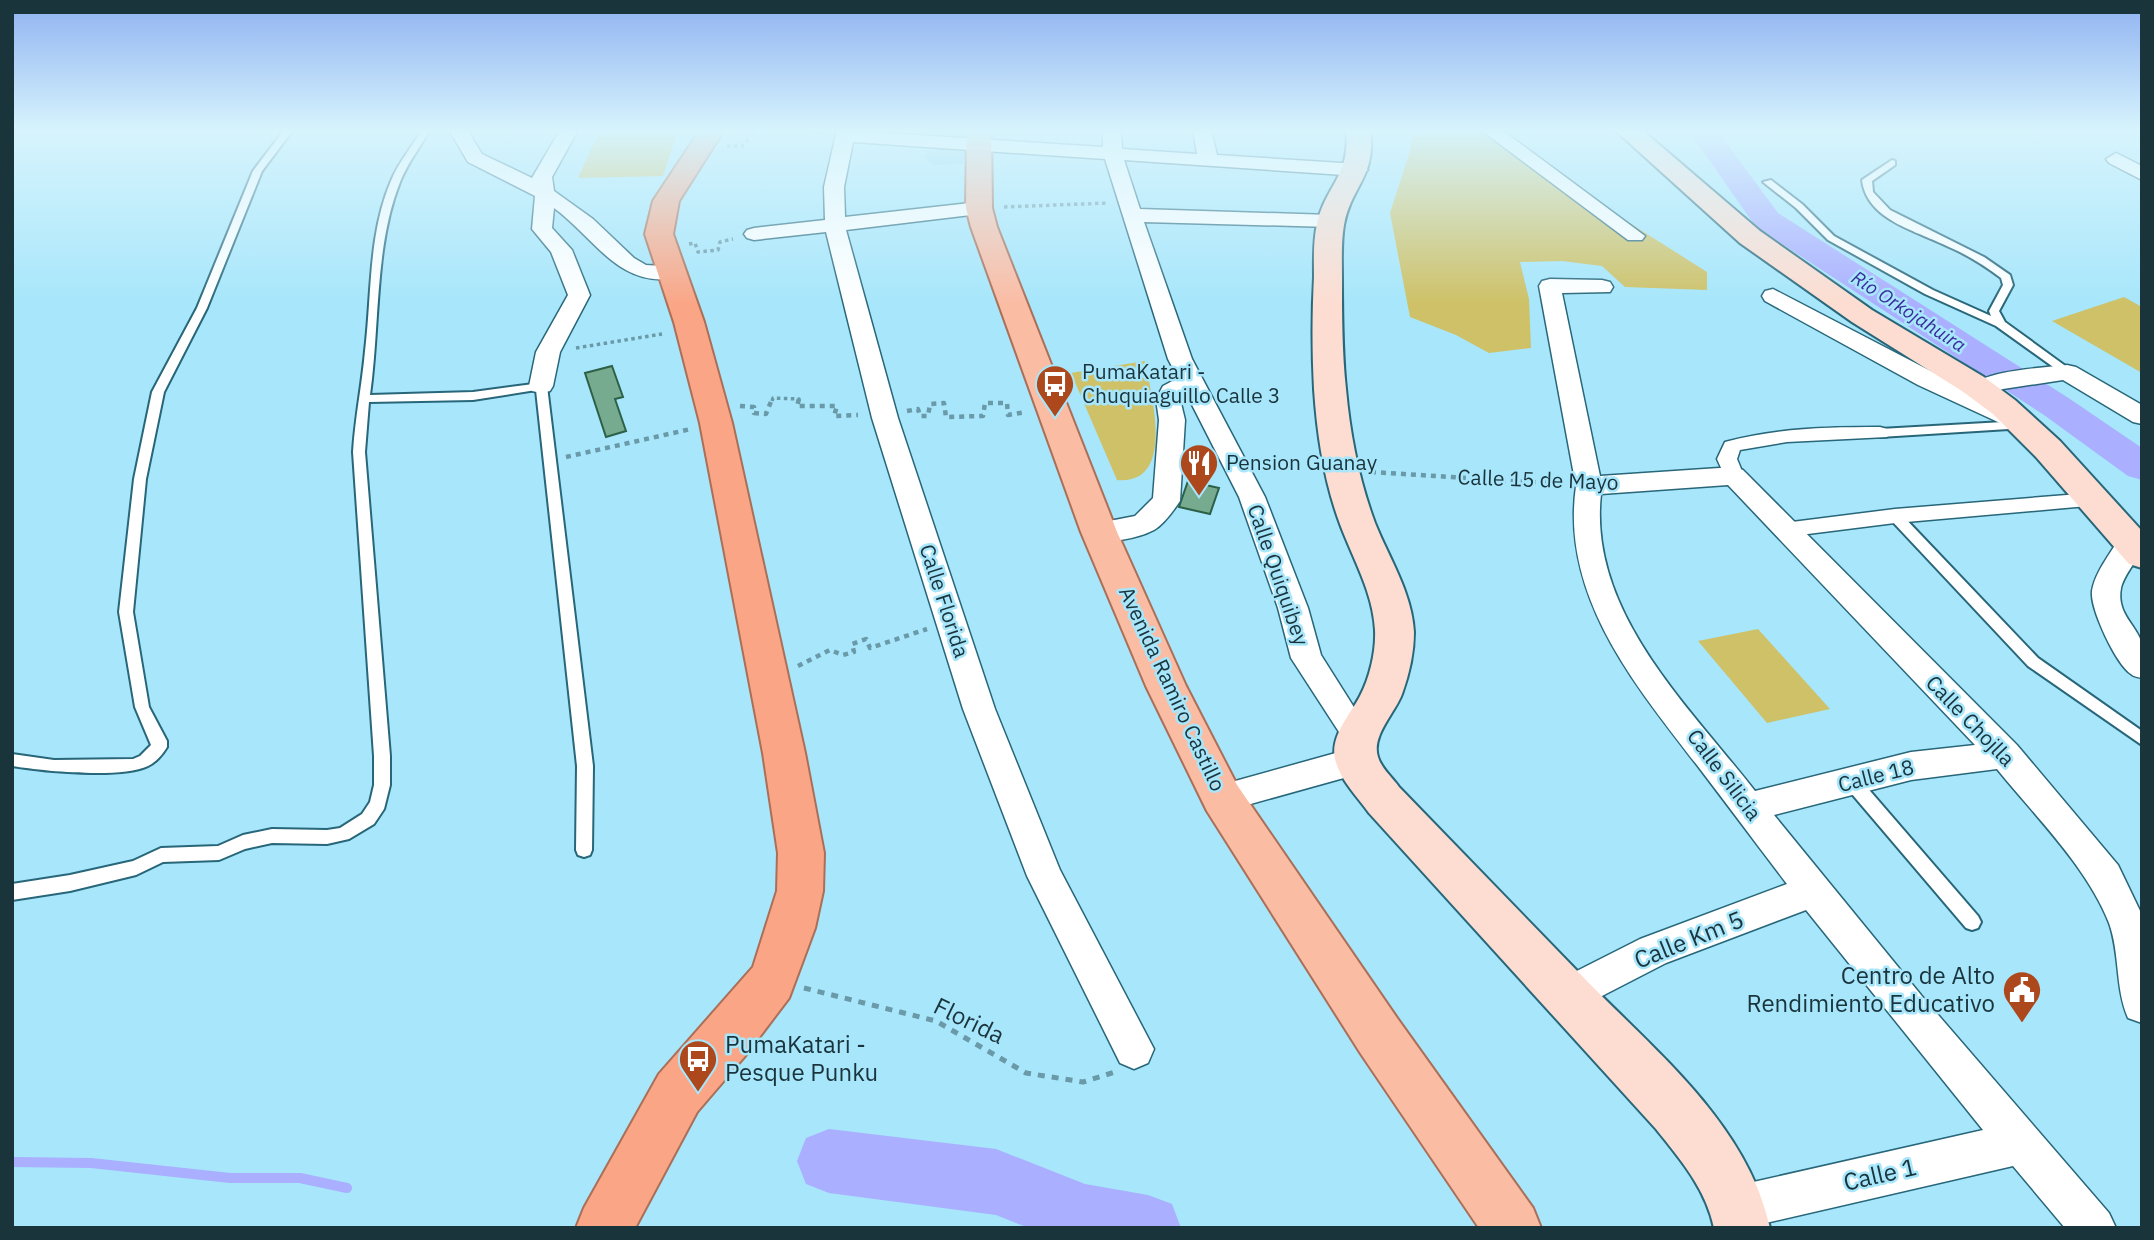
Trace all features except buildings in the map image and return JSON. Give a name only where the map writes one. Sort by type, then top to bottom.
[{"type":"highway","points":[[604,1228],[678,1093],[727,1038],[772,981],[791,928],[800,891],[801,853],[716,423],[689,322],[659,234],[666,201],[675,188]]},
{"type":"main road","name":"Avenida Ramiro Castillo","points":[[979,188],[979,208],[1030,352],[1099,532],[1166,686],[1223,798],[1379,1036],[1513,1228]]},
{"type":"main road","points":[[1344,188],[1331,221],[1328,356],[1332,407],[1342,470],[1354,514],[1390,601],[1394,629],[1391,663],[1382,695],[1357,750],[1384,800],[1675,1110],[1714,1159],[1741,1217]]},
{"type":"main road","points":[[1693,188],[1749,237],[1862,316],[1989,386],[2136,550]]},
{"type":"street","points":[[532,188],[585,222],[630,266],[646,272],[667,259]]},
{"type":"street","points":[[541,386],[548,352],[579,295],[561,250],[541,229],[544,188]]},
{"type":"street","name":"Calle Florida","points":[[834,188],[835,226],[885,418],[979,709],[1045,876],[1134,1049]]},
{"type":"street","name":"Calle Quiquibey","points":[[1124,188],[1180,359],[1252,497],[1293,608],[1307,658],[1357,750]]},
{"type":"street","points":[[1569,188],[1635,236]]},
{"type":"street","points":[[754,234],[979,208]]},
{"type":"street","points":[[1129,209],[1331,221]]},
{"type":"street","name":"Calle Silicia","points":[[1602,287],[1550,286],[1589,486],[1585,509],[1587,536],[1606,605],[1635,658],[1812,891],[2020,1143],[2094,1228]]},
{"type":"street","points":[[1773,296],[1908,372],[1973,404],[2026,425]]},
{"type":"street","points":[[1989,386],[2067,372],[2142,416]]},
{"type":"street","points":[[1099,532],[1145,523],[1166,501],[1172,420],[1168,399],[1172,391],[1191,381]]},
{"type":"street","points":[[1734,476],[1727,459],[1732,446],[1781,434],[1880,433]]},
{"type":"street","name":"Calle 15 de Mayo","points":[[1589,486],[1734,476]]},
{"type":"street","name":"Calle Chojlla","points":[[1734,476],[2005,755],[2105,876],[2128,925],[2142,1005]]},
{"type":"street","points":[[1784,530],[1895,516],[2092,500]]},
{"type":"street","points":[[2136,550],[2109,578],[2107,606],[2115,626],[2142,666]]},
{"type":"street","points":[[1223,798],[1357,750]]},
{"type":"street","name":"Calle 18","points":[[1748,807],[1910,766],[2005,755]]},
{"type":"street","name":"Calle Km 5","points":[[1569,995],[1653,951],[1812,891]]},
{"type":"street","name":"Calle 1","points":[[1741,1217],[2020,1143]]},
{"type":"lane","points":[[12,760],[54,766],[133,765],[145,761],[159,747],[159,741],[142,707],[126,612],[140,479],[158,392],[202,308],[251,188]]},
{"type":"lane","points":[[12,892],[70,883],[136,868],[161,855],[219,853],[243,842],[272,836],[327,837],[343,834],[368,819],[378,804],[382,776],[372,601],[359,452],[375,274],[386,213],[394,188]]},
{"type":"lane","points":[[1776,188],[1799,206],[1831,238],[1929,292],[2000,324],[2067,372]]},
{"type":"lane","points":[[1868,188],[1869,196],[1884,212],[1952,244],[2006,277],[2008,285],[1994,311],[2000,324]]},
{"type":"lane","points":[[365,399],[473,396],[541,386],[585,766],[584,850]]},
{"type":"lane","points":[[1880,433],[2026,425]]},
{"type":"lane","points":[[1895,516],[2033,662],[2142,739]]},
{"type":"lane","points":[[1852,782],[1972,922]]},
{"type":"path","points":[[979,208],[1129,209]]},
{"type":"path","points":[[667,259],[695,243],[698,252],[718,250],[720,242],[754,234]]},
{"type":"path","points":[[548,352],[662,334]]},
{"type":"path","points":[[550,460],[716,423]]},
{"type":"path","name":"Calle 15 de Mayo","points":[[1342,470],[1589,486]]},
{"type":"path","points":[[766,672],[811,663],[818,655],[830,650],[843,655],[854,652],[852,644],[866,639],[870,648],[951,622]]},
{"type":"path","name":"Florida","points":[[772,981],[936,1021],[1026,1073],[1083,1082],[1121,1070],[1130,1062],[1134,1049]]},
{"type":"shaded area","points":[[1398,188],[1574,188],[1707,272],[1707,290],[1625,287],[1602,266],[1562,261],[1520,262],[1529,299],[1531,348],[1489,353],[1456,335],[1410,317],[1390,213]]},
{"type":"shaded area","points":[[2124,297],[2142,307],[2142,373],[2052,321]]},
{"type":"shaded area","points":[[1145,361],[1155,415],[1154,454],[1148,468],[1136,478],[1117,480],[1071,373]]},
{"type":"shaded area","points":[[1758,629],[1830,709],[1767,723],[1698,641]]},
{"type":"waterway","name":"Río Orkojahuira","points":[[1744,188],[1767,220],[2057,407],[2142,467]]},
{"type":"waterway","points":[[829,1161],[996,1182],[1085,1217],[1148,1228]]},
{"type":"waterway","points":[[12,1162],[91,1163],[230,1178],[300,1178],[347,1188]]},
{"type":"place","name":"PumaKatari - Chuquiaguillo Calle 3","points":[[1055,418]]},
{"type":"place","name":"Pension Guanay","points":[[1199,497]]},
{"type":"place","name":"Centro de Alto Rendimiento Educativo","points":[[2022,1024]]},
{"type":"place","name":"PumaKatari - Pesque Punku","points":[[698,1093]]}]
